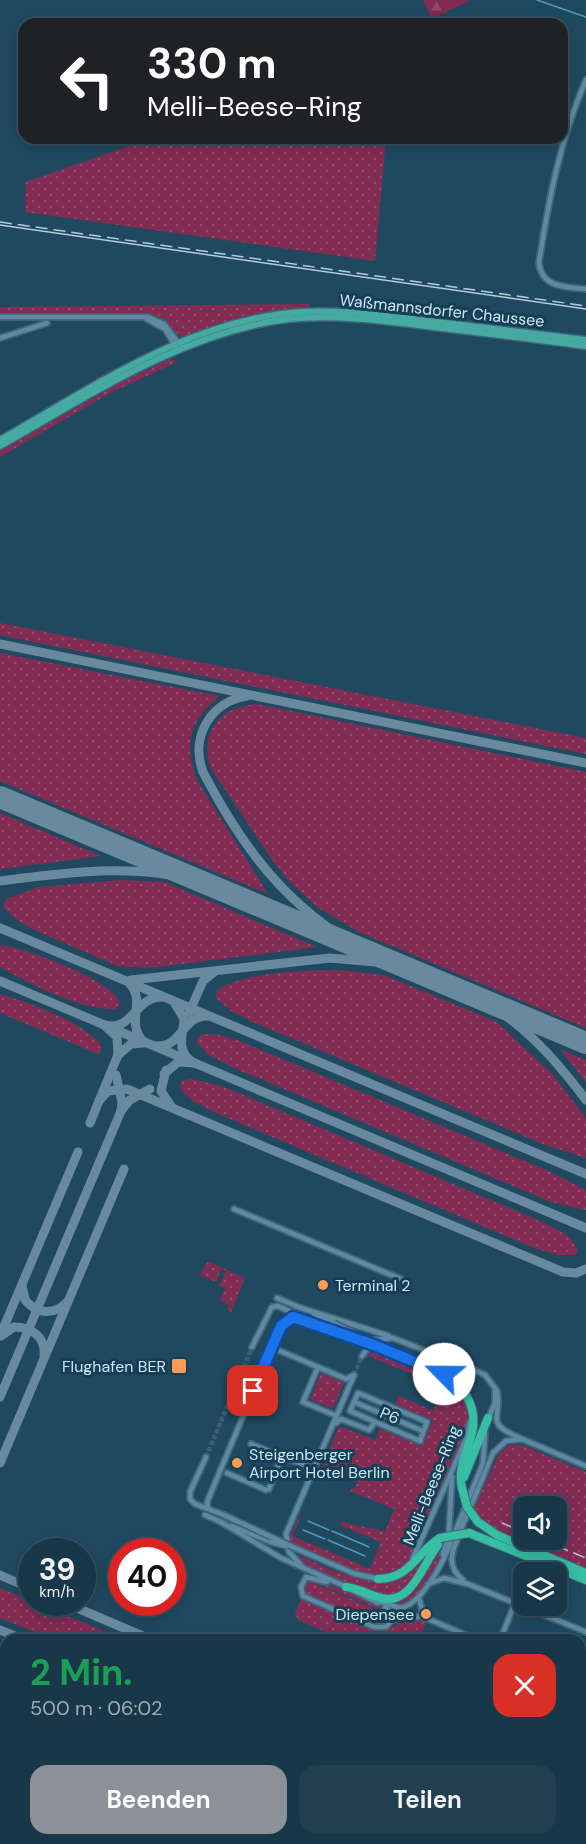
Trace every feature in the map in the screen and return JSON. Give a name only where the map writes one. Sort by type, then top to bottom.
[{"type":"highway","points":[[466,1395],[472,1407],[474,1424],[460,1474],[467,1507],[478,1522],[497,1535],[586,1573]]},
{"type":"highway","points":[[462,1488],[488,1418]]},
{"type":"highway","points":[[378,1579],[393,1578],[405,1572],[452,1536]]},
{"type":"highway","points":[[452,1536],[586,1580]]},
{"type":"highway","points":[[342,1585],[381,1598],[402,1595],[413,1585],[452,1536]]},
{"type":"main road","name":"Waßmannsdorfer Chaussee","points":[[0,440],[109,378],[178,348],[258,319],[301,312],[336,312],[586,340]]},
{"type":"main road","name":"Waßmannsdorfer Chaussee","points":[[0,446],[178,348],[238,329],[308,318],[370,319],[586,345]]},
{"type":"street","points":[[568,127],[586,80]]},
{"type":"street","points":[[563,144],[554,175],[539,262],[542,274],[551,284],[586,289]]},
{"type":"street","points":[[0,317],[153,318],[161,322],[178,348]]},
{"type":"street","points":[[0,338],[47,323]]},
{"type":"street","points":[[234,1209],[401,1279]]},
{"type":"street","points":[[277,1298],[347,1328],[374,1345]]},
{"type":"street","points":[[252,1347],[272,1307],[278,1306],[353,1340],[374,1345],[444,1374],[466,1395]]},
{"type":"street","points":[[295,1306],[393,1338],[485,1376],[495,1388],[499,1398],[495,1416],[498,1426],[522,1439],[586,1466]]},
{"type":"street","points":[[210,1509],[207,1502],[281,1326],[288,1319],[301,1318]]},
{"type":"street","points":[[362,1356],[374,1340],[393,1338]]},
{"type":"street","points":[[278,1350],[346,1379]]},
{"type":"street","points":[[318,1367],[303,1402],[337,1416]]},
{"type":"street","points":[[346,1379],[354,1375],[287,1533],[286,1543],[290,1555],[298,1563],[387,1608],[392,1620]]},
{"type":"street","points":[[346,1379],[348,1389]]},
{"type":"street","points":[[468,1500],[483,1462],[488,1418],[495,1403],[495,1388]]},
{"type":"street","name":"P6","points":[[358,1393],[427,1422],[420,1441],[373,1421],[350,1412],[358,1393]]},
{"type":"street","name":"Melli-Beese-Ring","points":[[378,1579],[398,1573],[413,1560],[456,1463],[470,1425],[466,1395]]},
{"type":"street","name":"P6","points":[[354,1402],[423,1431]]},
{"type":"street","points":[[342,1404],[340,1414],[344,1418],[365,1426],[373,1421]]},
{"type":"street","points":[[330,1431],[339,1419],[369,1430],[373,1421]]},
{"type":"street","points":[[471,1506],[497,1447],[506,1441],[522,1439]]},
{"type":"street","points":[[251,1444],[314,1469]]},
{"type":"street","points":[[227,1473],[267,1489],[282,1456]]},
{"type":"street","points":[[206,1457],[189,1497],[195,1504],[355,1574],[378,1579]]},
{"type":"street","points":[[456,1463],[450,1487],[451,1554],[455,1572],[468,1584]]},
{"type":"street","points":[[221,1522],[281,1558],[394,1607],[408,1606],[419,1598],[466,1513]]},
{"type":"street","points":[[205,1515],[271,1542],[294,1548]]},
{"type":"street","points":[[342,1585],[308,1576],[302,1582],[301,1590],[306,1599],[374,1627],[386,1627],[392,1620],[416,1615],[464,1634]]},
{"type":"street","points":[[428,1584],[444,1578],[468,1584],[513,1602]]},
{"type":"street","points":[[419,1598],[424,1617]]},
{"type":"street","points":[[502,1634],[513,1608]]},
{"type":"street","points":[[547,1616],[586,1632]]},
{"type":"green space","points":[[423,0],[471,0],[434,18],[432,18]]},
{"type":"green space","points":[[135,144],[385,144],[375,261],[25,212],[26,182]]},
{"type":"green space","points":[[309,304],[309,308],[260,314],[182,338],[164,321],[150,315],[0,314],[0,307]]},
{"type":"green space","points":[[170,359],[177,362],[110,393],[0,457],[0,451],[125,380]]},
{"type":"green space","points":[[0,623],[586,738],[586,754],[0,635]]},
{"type":"green space","points":[[0,653],[219,696],[195,725],[190,745],[193,769],[198,782],[268,894],[0,781]]},
{"type":"green space","points":[[257,704],[586,772],[586,1028],[359,932],[317,907],[288,880],[210,767],[208,742],[216,722],[233,710]]},
{"type":"green space","points":[[0,813],[101,856],[0,869]]},
{"type":"green space","points":[[121,880],[164,882],[317,947],[149,968],[118,966],[34,930],[16,919],[3,907],[6,899],[39,887]]},
{"type":"green space","points":[[0,945],[47,958],[86,976],[103,985],[115,995],[120,1004],[116,1009],[87,1006],[26,981],[0,967]]},
{"type":"green space","points":[[339,970],[384,975],[497,1022],[553,1075],[586,1118],[586,1158],[545,1145],[253,1022],[231,1011],[216,998],[216,991],[243,979],[275,973]]},
{"type":"green space","points":[[0,994],[66,1020],[90,1034],[100,1043],[101,1051],[98,1054],[0,1013]]},
{"type":"green space","points":[[204,1034],[220,1035],[242,1042],[551,1172],[586,1190],[586,1210],[551,1202],[232,1067],[209,1055],[197,1043],[197,1038]]},
{"type":"green space","points":[[560,1049],[586,1060],[586,1082]]},
{"type":"green space","points":[[191,1079],[222,1086],[547,1224],[570,1237],[578,1251],[575,1255],[557,1255],[534,1248],[216,1113],[191,1100],[180,1089],[181,1081]]},
{"type":"green space","points":[[208,1261],[245,1278],[231,1312],[227,1310],[229,1305],[220,1301],[225,1288],[219,1286],[226,1270],[221,1269],[216,1282],[199,1275]]},
{"type":"green space","points":[[372,1349],[451,1383],[465,1399],[469,1421],[412,1559],[398,1569],[383,1574],[368,1574],[352,1570],[289,1543],[289,1538],[303,1509],[293,1536],[370,1569],[381,1542],[340,1525],[341,1521],[385,1532],[394,1509],[350,1491],[351,1488],[355,1489],[358,1480],[323,1465],[339,1426],[375,1440],[380,1429],[422,1446],[433,1420],[395,1404],[399,1396],[433,1411],[443,1387],[369,1356]]},
{"type":"green space","points":[[321,1373],[344,1383],[333,1409],[310,1399]]},
{"type":"green space","points":[[509,1445],[522,1445],[586,1472],[586,1569],[540,1550],[567,1550],[567,1496],[513,1496],[513,1539],[495,1531],[484,1523],[473,1510],[499,1454]]},
{"type":"green space","points":[[438,1542],[413,1581],[397,1596],[370,1592],[340,1582],[312,1568],[291,1552],[350,1576],[387,1581]]},
{"type":"green space","points":[[445,1544],[428,1581],[415,1598],[401,1606],[383,1600],[397,1600]]},
{"type":"green space","points":[[307,1580],[382,1612],[388,1624],[373,1626],[306,1597],[302,1589]]},
{"type":"green space","points":[[309,1580],[318,1580],[384,1607],[390,1613],[390,1620],[388,1622],[381,1610]]},
{"type":"green space","points":[[0,1588],[18,1595],[18,1616],[68,1616],[111,1634],[40,1634],[0,1618]]},
{"type":"green space","points":[[301,1599],[375,1630],[413,1619],[426,1622],[421,1634],[332,1634],[298,1620],[295,1613]]},
{"type":"waterway","points":[[537,0],[586,17]]},
{"type":"waterway","points":[[308,1521],[329,1530]]},
{"type":"waterway","points":[[303,1530],[325,1539]]},
{"type":"waterway","points":[[332,1531],[369,1547]]},
{"type":"waterway","points":[[328,1540],[365,1556]]},
{"type":"taxiway","points":[[0,644],[586,763]]},
{"type":"taxiway","points":[[247,696],[223,705],[206,723],[199,746],[203,772],[234,826],[270,874],[312,915],[363,950]]},
{"type":"taxiway","points":[[0,881],[79,872],[130,871],[182,877],[208,884]]},
{"type":"taxiway","points":[[0,928],[586,1174]]},
{"type":"taxiway","points":[[131,980],[330,958],[375,962],[425,976]]},
{"type":"taxiway","points":[[189,1013],[203,981],[214,972]]},
{"type":"taxiway","points":[[0,981],[586,1228]]},
{"type":"taxiway","points":[[129,983],[136,997],[136,1026],[143,1041]]},
{"type":"taxiway","points":[[469,994],[504,1014],[534,1039],[586,1100]]},
{"type":"taxiway","points":[[118,1055],[117,1037],[104,1025],[122,1024],[145,1002],[162,997]]},
{"type":"taxiway","points":[[164,1074],[178,1062],[194,1063],[182,1049],[184,1019],[174,1002]]},
{"type":"taxiway","points":[[156,1046],[171,1042],[193,1021],[199,1017],[208,1016]]},
{"type":"taxiway","points":[[118,1055],[131,1044],[144,1043]]},
{"type":"taxiway","points":[[90,1123],[120,1050]]},
{"type":"taxiway","points":[[166,1070],[161,1091],[171,1106]]},
{"type":"taxiway","points":[[116,1075],[122,1102],[121,1111],[130,1100],[150,1089]]},
{"type":"taxiway","points":[[99,1101],[108,1091],[127,1089],[563,1272],[576,1273],[586,1269]]},
{"type":"taxiway","points":[[0,1397],[121,1111]]},
{"type":"taxiway","points":[[0,1336],[78,1152]]},
{"type":"taxiway","points":[[0,1463],[124,1169]]},
{"type":"taxiway","points":[[22,1285],[25,1300],[40,1310],[46,1312],[57,1310],[67,1302]]},
{"type":"taxiway","points":[[1,1336],[14,1327],[32,1331],[43,1343],[44,1356]]},
{"type":"taxiway","points":[[0,1575],[18,1583]]},
{"type":"taxiway","points":[[96,1616],[138,1634]]},
{"type":"taxiway","points":[[0,1630],[10,1634]]},
{"type":"runway","points":[[0,797],[586,1043]]},
{"type":"tunnel","points":[[206,1457],[252,1347]]},
{"type":"tunnel","points":[[354,1375],[362,1356]]},
{"type":"tram line","points":[[0,225],[586,309]]},
{"type":"railway","points":[[0,222],[586,306]]},
{"type":"railway","points":[[502,1523],[513,1528]]},
{"type":"railway","points":[[567,1550],[586,1558]]},
{"type":"place","name":"Terminal 2","points":[[323,1285]]},
{"type":"place","name":"Flughafen BER","points":[[179,1366]]},
{"type":"place","name":"Steigenberger Airport Hotel Berlin","points":[[237,1463]]},
{"type":"place","name":"Diepensee","points":[[426,1614]]},
{"type":"route","points":[[253,1391],[281,1326],[293,1317],[300,1317],[353,1340],[374,1345],[444,1374]]}]
